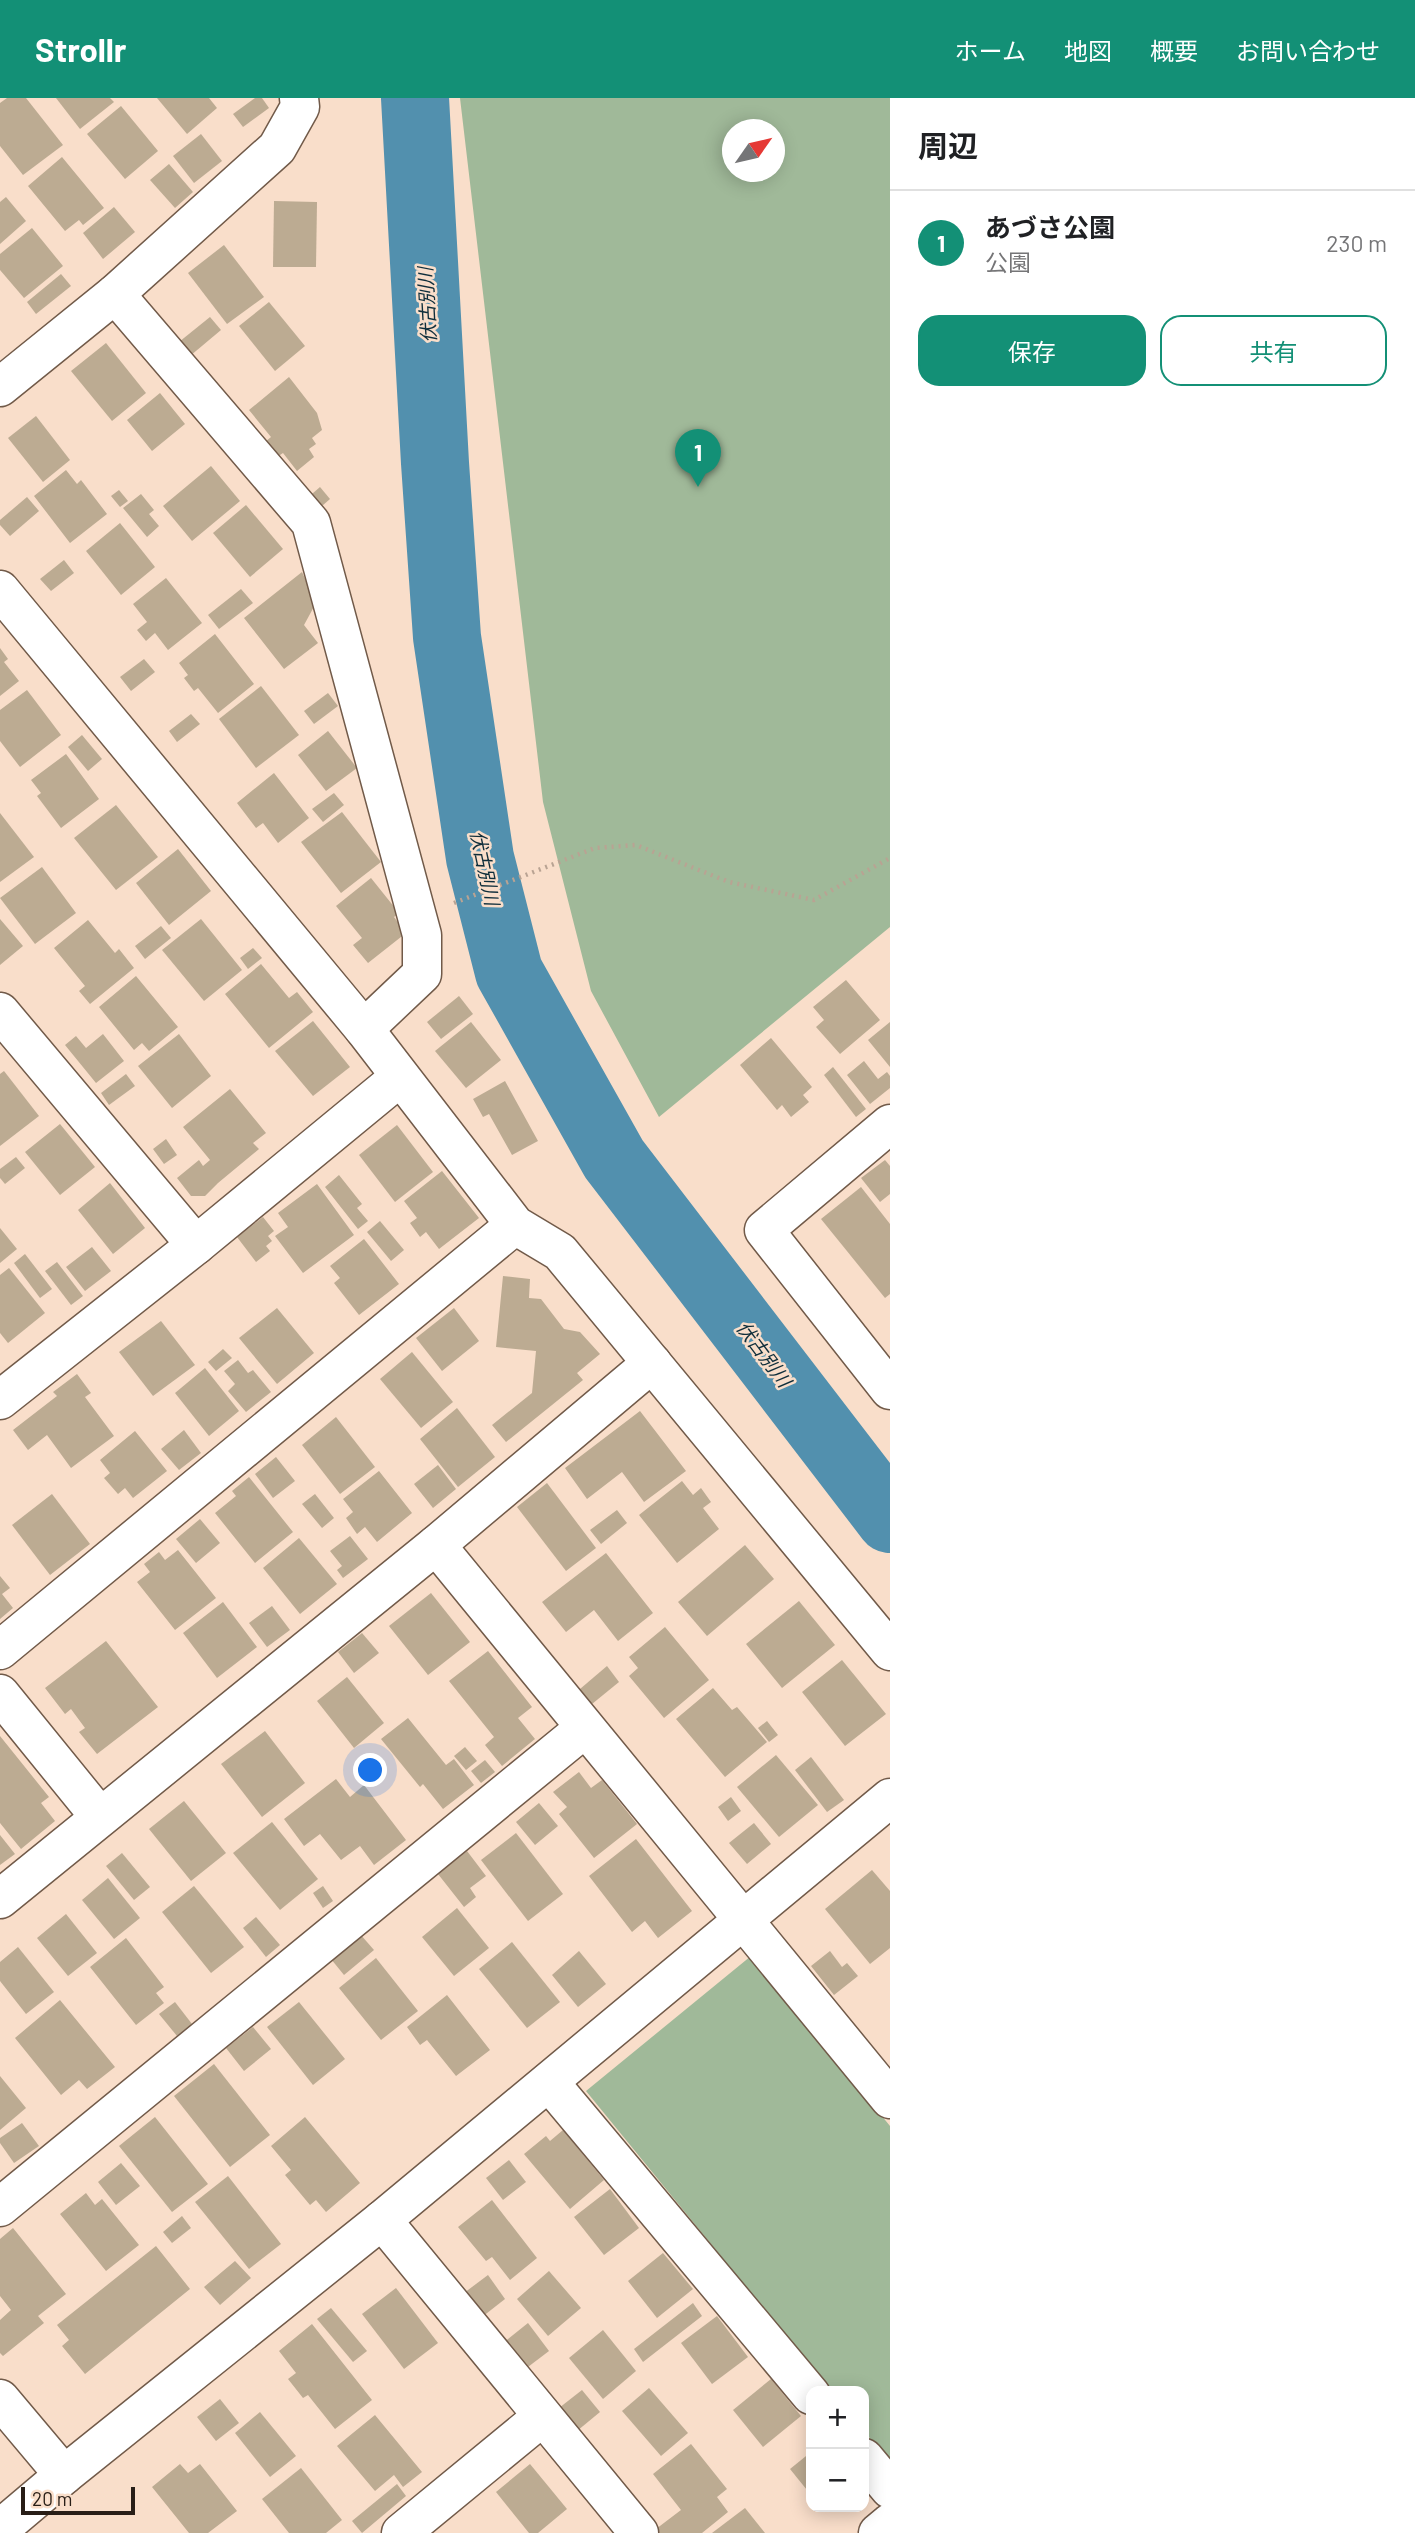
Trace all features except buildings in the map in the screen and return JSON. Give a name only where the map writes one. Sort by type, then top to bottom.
[{"type":"street","points":[[0,387],[115,294],[277,148],[300,107],[299,98]]},
{"type":"street","points":[[115,294],[311,523],[422,935],[422,974],[364,1029]]},
{"type":"street","points":[[0,590],[364,1029],[516,1225],[560,1252],[890,1651]]},
{"type":"street","points":[[0,1012],[196,1245]]},
{"type":"street","points":[[0,1400],[196,1245],[400,1077]]},
{"type":"street","points":[[890,1124],[764,1230],[890,1390]]},
{"type":"street","points":[[0,1650],[516,1225]]},
{"type":"street","points":[[0,1899],[436,1545],[652,1363]]},
{"type":"street","points":[[436,1545],[890,2099]]},
{"type":"street","points":[[0,1694],[100,1817]]},
{"type":"street","points":[[0,2207],[585,1728]]},
{"type":"street","points":[[0,2529],[382,2220],[890,1798]]},
{"type":"street","points":[[549,2082],[806,2389]]},
{"type":"street","points":[[382,2220],[639,2533]]},
{"type":"street","points":[[0,2399],[64,2475]]},
{"type":"street","points":[[401,2533],[542,2417]]},
{"type":"street","points":[[869,2464],[890,2489]]},
{"type":"street","points":[[878,2533],[890,2523]]},
{"type":"path","points":[[449,905],[595,848],[636,845],[729,882],[814,900],[890,858]]},
{"type":"green space","points":[[460,98],[890,98],[890,927],[659,1117],[591,991],[543,802]]},
{"type":"green space","points":[[751,1956],[890,2126],[890,2463],[869,2437],[869,2386],[827,2386],[586,2091]]},
{"type":"waterway","name":"伏古別川","points":[[415,98],[447,637],[480,858],[509,972],[614,1159],[890,1519]]},
{"type":"place","name":"あづさ公園","points":[[698,487]]}]
